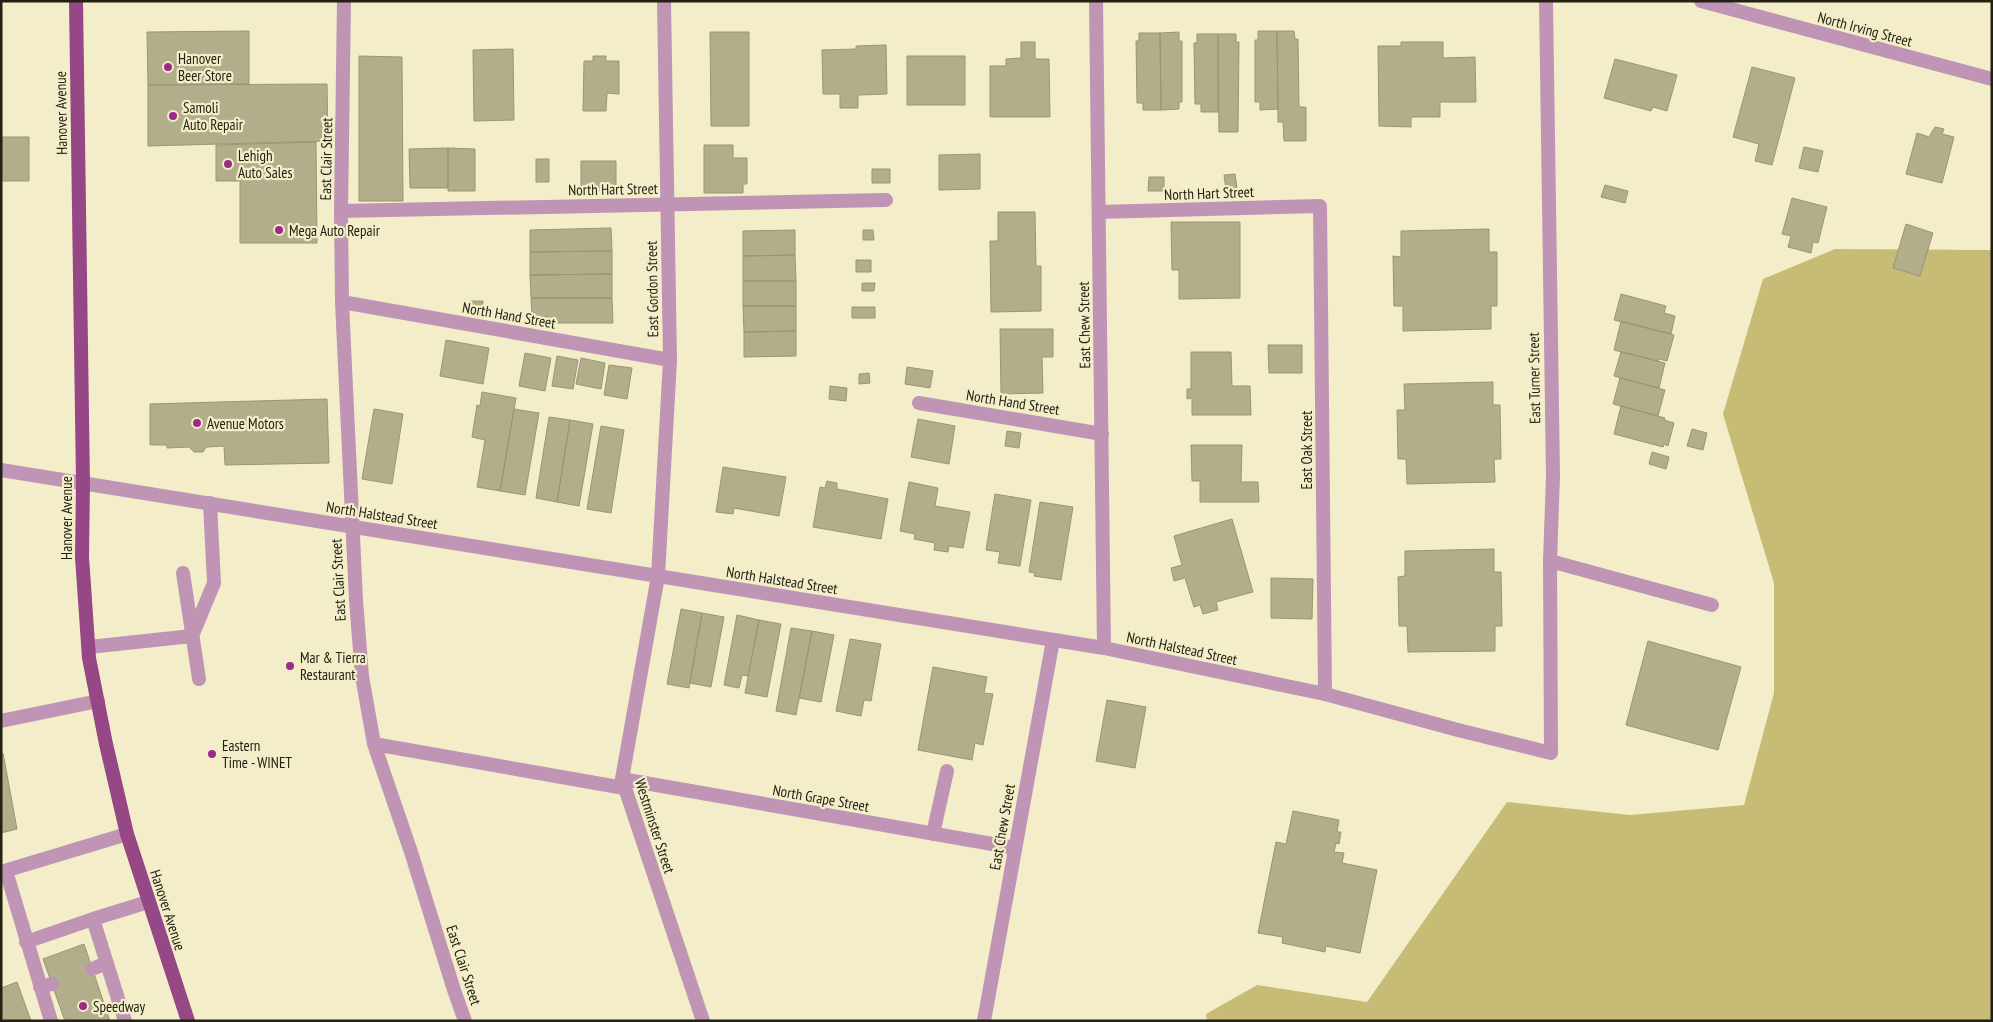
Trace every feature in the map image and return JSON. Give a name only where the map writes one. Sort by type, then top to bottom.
[{"type":"main road","name":"Hanover Avenue","points":[[76,1],[83,483],[82,558],[89,647],[106,744],[127,834],[188,1021]]},
{"type":"street","name":"East Clair Street","points":[[344,1],[342,302],[352,526],[362,676],[374,744],[411,852],[454,990],[466,1021]]},
{"type":"street","name":"East Gordon Street","points":[[658,576],[670,360],[664,1]]},
{"type":"street","name":"East Chew Street","points":[[1096,1],[1104,648]]},
{"type":"street","name":"East Turner Street","points":[[1546,1],[1553,476],[1550,561],[1551,753]]},
{"type":"street","name":"North Irving Street","points":[[1701,1],[1992,79]]},
{"type":"street","name":"North Hart Street","points":[[342,212],[886,200]]},
{"type":"street","name":"North Hart Street","points":[[1099,212],[1320,206]]},
{"type":"street","name":"East Oak Street","points":[[1320,206],[1325,694]]},
{"type":"street","name":"North Hand Street","points":[[342,302],[670,360]]},
{"type":"street","name":"North Hand Street","points":[[920,403],[1102,434]]},
{"type":"street","name":"North Halstead Street","points":[[1,470],[1104,648],[1325,694],[1551,753]]},
{"type":"street","points":[[192,636],[214,583],[210,503]]},
{"type":"street","points":[[1550,561],[1712,605]]},
{"type":"street","points":[[183,573],[199,679]]},
{"type":"street","name":"Westminster Street","points":[[658,576],[623,783],[703,1021]]},
{"type":"street","points":[[89,647],[192,636]]},
{"type":"street","name":"East Chew Street","points":[[984,1021],[1053,640]]},
{"type":"street","points":[[1,721],[98,702]]},
{"type":"street","name":"North Grape Street","points":[[374,744],[1015,848]]},
{"type":"street","points":[[933,834],[946,771]]},
{"type":"street","points":[[50,1021],[46,986],[26,942],[4,872],[127,834]]},
{"type":"street","points":[[26,942],[148,902]]},
{"type":"street","points":[[93,919],[107,963],[118,1015]]},
{"type":"street","points":[[92,969],[107,963]]},
{"type":"shaded area","points":[[1835,249],[1992,250],[1992,1021],[1207,1021],[1206,1014],[1257,985],[1367,1002],[1507,802],[1630,815],[1744,805],[1774,693],[1774,583],[1723,414],[1763,279]]},
{"type":"building","points":[[249,31],[249,84],[148,85],[147,32]]},
{"type":"building","points":[[1258,31],[1277,31],[1278,109],[1260,110],[1260,102],[1255,102],[1255,40],[1258,40]]},
{"type":"building","points":[[1277,31],[1294,31],[1295,39],[1298,39],[1299,107],[1306,107],[1306,141],[1284,141],[1283,122],[1278,122]]},
{"type":"building","points":[[710,32],[749,32],[749,126],[711,126]]},
{"type":"building","points":[[1179,32],[1179,41],[1182,41],[1182,102],[1179,102],[1179,109],[1161,110],[1160,33]]},
{"type":"building","points":[[1139,33],[1160,33],[1161,110],[1143,110],[1143,103],[1137,103],[1136,41],[1139,41]]},
{"type":"building","points":[[1197,34],[1218,34],[1218,112],[1201,112],[1201,104],[1195,104],[1194,43],[1197,43]]},
{"type":"building","points":[[1218,34],[1236,34],[1236,42],[1239,42],[1238,132],[1219,132]]},
{"type":"building","points":[[1021,42],[1035,42],[1035,59],[1049,59],[1050,117],[990,117],[990,66],[1006,66],[1006,59],[1021,58]]},
{"type":"building","points":[[1401,42],[1443,42],[1443,58],[1475,57],[1476,102],[1440,102],[1440,117],[1411,117],[1411,127],[1379,126],[1378,46],[1401,46]]},
{"type":"building","points":[[886,45],[887,94],[858,95],[858,108],[840,108],[840,94],[823,94],[822,50],[856,49],[856,46]]},
{"type":"building","points":[[513,49],[514,120],[474,121],[473,50]]},
{"type":"building","points":[[359,56],[402,57],[403,201],[359,201]]},
{"type":"building","points":[[593,56],[606,56],[606,61],[619,61],[619,94],[607,93],[606,111],[583,111],[584,61],[593,61]]},
{"type":"building","points":[[907,56],[965,56],[965,105],[907,105]]},
{"type":"building","points":[[1615,59],[1677,75],[1667,111],[1653,107],[1651,111],[1604,98]]},
{"type":"building","points":[[1752,67],[1795,78],[1772,165],[1755,161],[1759,144],[1733,137]]},
{"type":"building","points":[[327,84],[328,141],[148,146],[148,85]]},
{"type":"building","points":[[1935,127],[1944,129],[1942,134],[1954,137],[1942,183],[1906,174],[1917,133],[1929,137]]},
{"type":"building","points":[[1,137],[29,137],[29,181],[1,181]]},
{"type":"building","points":[[316,142],[317,243],[240,243],[240,181],[216,181],[216,145]]},
{"type":"building","points":[[704,145],[733,145],[733,158],[747,158],[747,184],[743,184],[743,193],[704,193]]},
{"type":"building","points":[[1804,147],[1823,151],[1818,172],[1799,168]]},
{"type":"building","points":[[448,148],[475,149],[475,191],[448,191]]},
{"type":"building","points":[[448,148],[448,188],[410,188],[409,149]]},
{"type":"building","points":[[980,154],[980,189],[939,190],[939,155]]},
{"type":"building","points":[[536,159],[549,159],[549,182],[536,182]]},
{"type":"building","points":[[581,161],[616,161],[616,191],[581,191]]},
{"type":"building","points":[[872,169],[890,169],[890,183],[872,183]]},
{"type":"building","points":[[1235,174],[1237,188],[1226,189],[1224,175]]},
{"type":"building","points":[[1149,177],[1164,177],[1164,191],[1148,191]]},
{"type":"building","points":[[1605,185],[1628,191],[1625,203],[1601,197]]},
{"type":"building","points":[[1792,198],[1827,207],[1818,243],[1813,242],[1811,253],[1788,247],[1791,236],[1782,234]]},
{"type":"building","points":[[998,212],[1035,212],[1036,266],[1041,266],[1041,311],[991,312],[990,241],[998,241]]},
{"type":"building","points":[[1171,222],[1240,222],[1240,298],[1179,299],[1179,270],[1172,270]]},
{"type":"building","points":[[1906,224],[1933,233],[1920,276],[1893,268]]},
{"type":"building","points":[[611,228],[612,251],[530,252],[530,230]]},
{"type":"building","points":[[1489,229],[1489,252],[1497,252],[1497,306],[1491,306],[1491,329],[1403,331],[1403,306],[1394,306],[1393,256],[1401,257],[1401,231]]},
{"type":"building","points":[[795,230],[795,255],[743,256],[743,231]]},
{"type":"building","points":[[863,230],[873,230],[874,240],[863,240]]},
{"type":"building","points":[[612,251],[612,274],[530,275],[530,252]]},
{"type":"building","points":[[795,255],[796,281],[743,281],[743,256]]},
{"type":"building","points":[[856,260],[871,260],[871,272],[856,272]]},
{"type":"building","points":[[612,274],[612,298],[531,298],[530,275]]},
{"type":"building","points":[[743,281],[796,281],[796,306],[743,306]]},
{"type":"building","points":[[862,283],[875,283],[874,291],[862,291]]},
{"type":"building","points":[[1621,294],[1666,306],[1664,313],[1675,316],[1671,334],[1614,320]]},
{"type":"building","points":[[531,298],[612,298],[613,323],[550,323],[549,317],[532,317]]},
{"type":"building","points":[[471,301],[483,301],[483,315],[470,315]]},
{"type":"building","points":[[743,306],[796,306],[796,331],[744,332]]},
{"type":"building","points":[[852,307],[875,307],[875,318],[852,318]]},
{"type":"building","points":[[1621,321],[1674,335],[1667,361],[1659,359],[1658,361],[1614,350]]},
{"type":"building","points":[[1000,329],[1053,329],[1053,357],[1042,357],[1043,393],[1001,394]]},
{"type":"building","points":[[796,331],[796,356],[744,357],[744,332]]},
{"type":"building","points":[[446,340],[489,348],[483,384],[440,376]]},
{"type":"building","points":[[1268,345],[1302,345],[1302,373],[1269,373]]},
{"type":"building","points":[[1191,352],[1231,352],[1232,386],[1250,386],[1251,415],[1192,415],[1192,398],[1187,399],[1187,389],[1191,389]]},
{"type":"building","points":[[1621,352],[1665,363],[1659,388],[1614,376]]},
{"type":"building","points":[[525,353],[551,358],[545,391],[519,386]]},
{"type":"building","points":[[557,356],[578,360],[573,389],[552,386]]},
{"type":"building","points":[[581,358],[605,363],[601,389],[576,384]]},
{"type":"building","points":[[609,365],[632,368],[627,399],[604,395]]},
{"type":"building","points":[[907,367],[933,371],[930,388],[905,384]]},
{"type":"building","points":[[869,373],[870,383],[859,384],[859,374]]},
{"type":"building","points":[[1620,378],[1665,390],[1658,416],[1613,404]]},
{"type":"building","points":[[1493,382],[1493,405],[1500,405],[1501,459],[1494,459],[1495,482],[1407,484],[1406,459],[1398,459],[1397,410],[1405,410],[1404,384]]},
{"type":"building","points":[[830,386],[847,388],[846,401],[829,399]]},
{"type":"building","points":[[482,392],[516,398],[500,491],[477,487],[485,440],[472,437],[477,405],[480,406]]},
{"type":"building","points":[[327,399],[329,463],[225,465],[224,446],[206,447],[203,452],[194,452],[189,447],[167,448],[167,445],[150,445],[150,404]]},
{"type":"building","points":[[1621,406],[1665,418],[1664,420],[1674,423],[1668,446],[1664,444],[1663,447],[1614,434]]},
{"type":"building","points":[[374,409],[403,414],[392,484],[362,479]]},
{"type":"building","points":[[514,409],[539,413],[525,495],[500,491]]},
{"type":"building","points":[[549,417],[570,420],[557,502],[536,498]]},
{"type":"building","points":[[918,419],[955,426],[949,464],[911,457]]},
{"type":"building","points":[[570,420],[593,424],[579,506],[557,502]]},
{"type":"building","points":[[601,426],[624,430],[611,513],[587,509]]},
{"type":"building","points":[[1692,429],[1707,433],[1703,450],[1687,446]]},
{"type":"building","points":[[1007,431],[1021,433],[1019,448],[1005,446]]},
{"type":"building","points":[[1191,445],[1242,445],[1241,482],[1258,482],[1259,502],[1200,502],[1200,481],[1192,481]]},
{"type":"building","points":[[1652,452],[1669,457],[1666,469],[1649,464]]},
{"type":"building","points":[[723,467],[786,477],[779,516],[734,508],[733,514],[716,512]]},
{"type":"building","points":[[827,481],[837,483],[837,489],[888,499],[881,539],[813,527],[820,487],[825,488]]},
{"type":"building","points":[[909,482],[938,488],[935,506],[970,512],[963,548],[949,546],[948,552],[934,550],[935,543],[914,539],[915,534],[900,531]]},
{"type":"building","points":[[995,494],[1031,500],[1020,566],[998,563],[1000,552],[986,550]]},
{"type":"building","points":[[1040,502],[1073,507],[1061,580],[1034,576],[1035,573],[1029,572]]},
{"type":"building","points":[[1232,519],[1253,592],[1216,602],[1218,610],[1203,614],[1200,605],[1194,607],[1185,578],[1174,581],[1171,568],[1182,565],[1174,536]]},
{"type":"building","points":[[1494,549],[1494,572],[1501,572],[1502,626],[1495,626],[1495,651],[1408,652],[1407,626],[1399,626],[1398,577],[1405,576],[1405,551]]},
{"type":"building","points":[[1271,578],[1313,579],[1312,619],[1271,618]]},
{"type":"building","points":[[681,609],[702,613],[689,688],[667,684]]},
{"type":"building","points":[[702,613],[724,617],[711,687],[690,683]]},
{"type":"building","points":[[737,615],[759,620],[748,676],[742,675],[739,688],[724,685]]},
{"type":"building","points":[[759,620],[781,624],[767,697],[745,693]]},
{"type":"building","points":[[791,628],[812,631],[796,715],[776,711]]},
{"type":"building","points":[[812,631],[834,635],[821,702],[799,698]]},
{"type":"building","points":[[850,639],[881,644],[871,701],[864,700],[861,716],[836,711]]},
{"type":"building","points":[[1648,641],[1741,667],[1718,750],[1626,725]]},
{"type":"building","points":[[933,667],[987,677],[984,693],[993,694],[983,745],[975,743],[972,760],[918,750]]},
{"type":"building","points":[[1107,700],[1146,707],[1135,768],[1096,761]]},
{"type":"building","points":[[3,753],[17,829],[1,833],[1,754]]},
{"type":"building","points":[[1293,811],[1339,820],[1337,832],[1341,832],[1339,844],[1336,843],[1334,852],[1344,853],[1342,863],[1377,870],[1360,953],[1326,946],[1325,952],[1282,943],[1283,937],[1258,933],[1276,842],[1286,844]]},
{"type":"building","points":[[84,944],[110,1021],[65,1021],[43,959]]},
{"type":"building","points":[[17,982],[31,1021],[1,1021],[1,988]]},
{"type":"place","name":"Hanover Beer Store","points":[[168,67]]},
{"type":"place","name":"Samoli Auto Repair","points":[[173,116]]},
{"type":"place","name":"Lehigh Auto Sales","points":[[228,164]]},
{"type":"place","name":"Mega Auto Repair","points":[[279,230]]},
{"type":"place","name":"Avenue Motors","points":[[197,423]]},
{"type":"place","name":"Mar & Tierra Restaurant","points":[[290,666]]},
{"type":"place","name":"Eastern Time - WINET","points":[[212,754]]},
{"type":"place","name":"Speedway","points":[[83,1006]]}]
